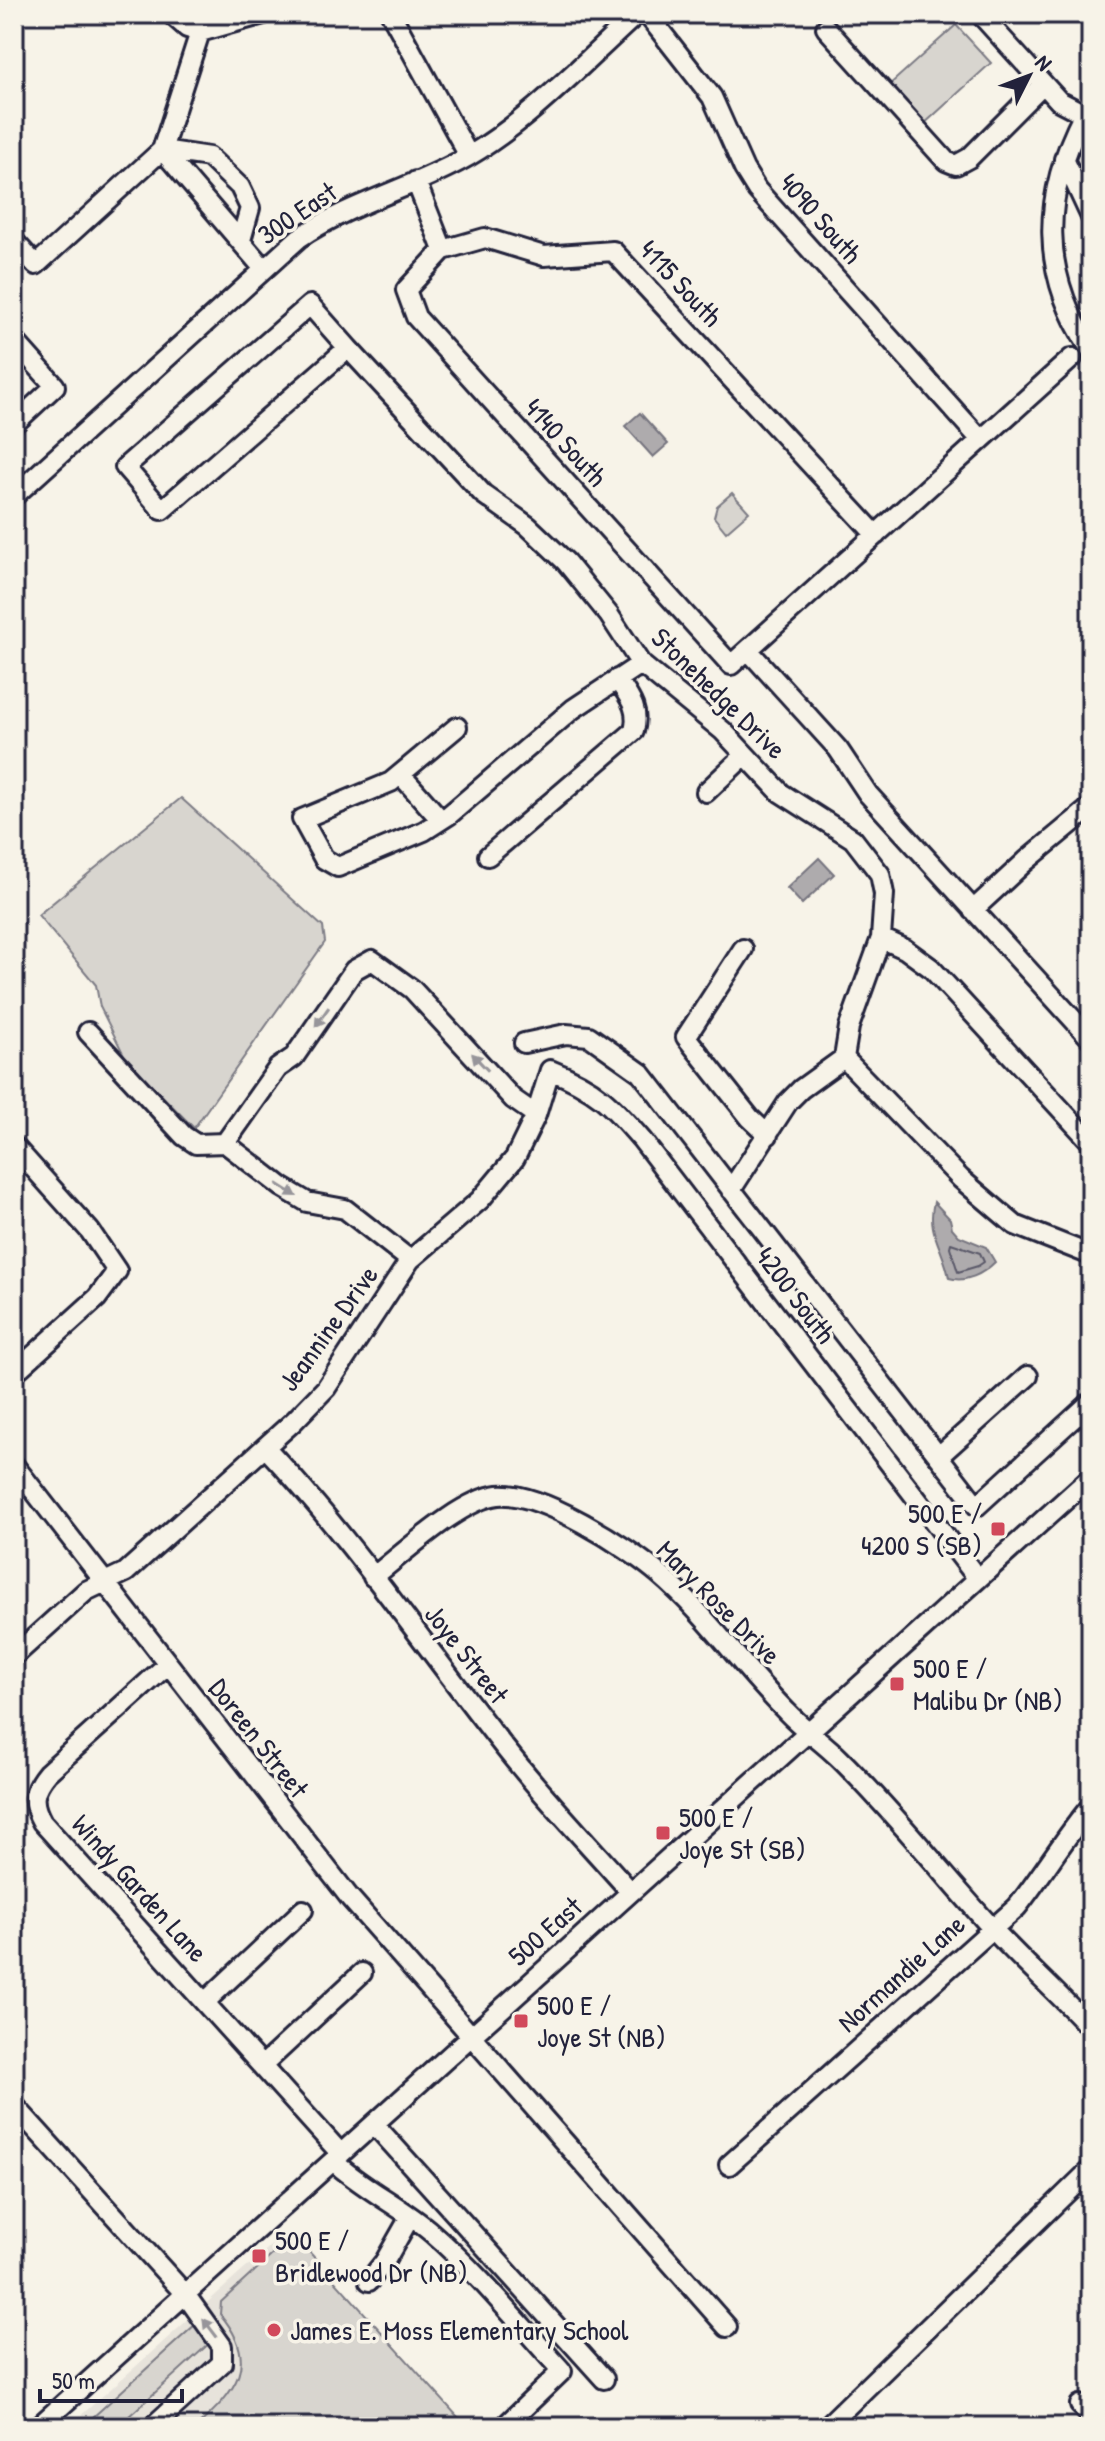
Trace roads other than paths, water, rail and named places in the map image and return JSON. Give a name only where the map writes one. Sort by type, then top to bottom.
[{"type":"street","points":[[171,14],[187,28],[200,32],[264,14]]},
{"type":"street","points":[[391,14],[469,156]]},
{"type":"street","name":"300 East","points":[[14,496],[264,269],[318,225],[469,156],[495,139],[637,14]]},
{"type":"street","name":"4090 South","points":[[647,14],[712,97],[744,169],[757,190],[981,440]]},
{"type":"street","points":[[980,14],[1059,101],[1089,110],[1064,159],[1055,188],[1051,220],[1055,265],[1069,314],[1091,350]]},
{"type":"street","points":[[826,28],[946,161],[956,165],[969,158],[1043,84]]},
{"type":"street","points":[[14,241],[36,265],[162,150],[200,32]]},
{"type":"street","points":[[162,150],[264,269]]},
{"type":"street","points":[[162,150],[209,157],[240,187],[250,208],[241,240]]},
{"type":"street","points":[[1064,159],[1091,217]]},
{"type":"street","points":[[416,181],[443,250]]},
{"type":"street","name":"4115 South","points":[[443,250],[485,238],[544,256],[613,251],[876,535]]},
{"type":"street","name":"4140 South","points":[[443,250],[406,290],[416,317],[731,665],[748,650]]},
{"type":"street","name":"Stonehedge Drive","points":[[348,348],[162,510],[125,467],[310,305],[483,494],[528,526],[566,562],[609,615],[641,664],[723,731],[781,793],[853,839],[880,874],[884,894],[881,938],[849,1027],[844,1058]]},
{"type":"street","points":[[14,340],[55,386],[14,424]]},
{"type":"street","points":[[1072,358],[748,650],[838,749],[868,794],[1091,1039]]},
{"type":"street","points":[[457,727],[391,782],[302,819],[324,859],[338,867],[424,831],[573,709],[641,664]]},
{"type":"street","points":[[488,856],[634,731],[637,719],[634,706],[617,679]]},
{"type":"street","points":[[706,792],[745,755]]},
{"type":"street","points":[[401,775],[441,820]]},
{"type":"street","points":[[973,910],[1091,807]]},
{"type":"street","points":[[881,938],[905,949],[931,968],[1091,1142]]},
{"type":"street","points":[[743,949],[686,1037],[750,1118],[768,1135]]},
{"type":"street","points":[[225,1143],[278,1068],[294,1057],[354,970],[372,960],[412,989],[513,1099],[536,1115]]},
{"type":"street","points":[[88,1032],[184,1136],[196,1144],[225,1143],[282,1187],[307,1202],[345,1209],[410,1260]]},
{"type":"street","points":[[524,1043],[566,1034],[589,1036],[641,1073],[977,1506],[1091,1402]]},
{"type":"street","points":[[731,1190],[788,1102],[844,1058],[961,1179],[1005,1218],[1015,1225],[1091,1255]]},
{"type":"street","name":"Jeannine Drive","points":[[14,1656],[86,1591],[126,1572],[326,1388],[410,1260],[498,1182],[515,1158],[536,1115],[550,1070]]},
{"type":"street","name":"4200 South","points":[[550,1070],[583,1083],[603,1097],[635,1132],[978,1579]]},
{"type":"street","points":[[14,1146],[90,1231],[117,1271],[97,1298],[14,1373]]},
{"type":"street","points":[[939,1456],[1028,1376]]},
{"type":"street","name":"Joye Street","points":[[265,1447],[373,1577],[506,1749],[630,1891]]},
{"type":"street","name":"Doreen Street","points":[[14,1465],[350,1898],[727,2327]]},
{"type":"street","name":"500 East","points":[[38,2427],[1091,1477]]},
{"type":"street","name":"Mary Rose Drive","points":[[373,1577],[468,1506],[498,1495],[530,1499],[563,1513],[613,1541],[658,1573],[807,1732],[839,1758],[993,1929],[1091,2029]]},
{"type":"street","name":"Windy Garden Lane","points":[[167,1665],[37,1785],[33,1798],[42,1822],[262,2066],[352,2179],[410,2217],[444,2244],[562,2371],[508,2423]]},
{"type":"street","name":"Normandie Lane","points":[[729,2165],[1017,1907],[1091,1806]]},
{"type":"street","points":[[205,2002],[303,1910]]},
{"type":"street","points":[[262,2066],[362,1973]]},
{"type":"street","points":[[17,2116],[185,2294],[222,2346],[222,2363],[152,2427]]},
{"type":"street","points":[[374,2124],[604,2379]]},
{"type":"street","points":[[826,2427],[1091,2169]]},
{"type":"street","points":[[369,2281],[385,2261],[410,2217]]},
{"type":"water","points":[[640,413],[668,444],[653,457],[625,426]]},
{"type":"water","points":[[819,858],[834,874],[802,904],[787,888]]},
{"type":"water","points":[[934,1202],[950,1219],[952,1228],[959,1236],[986,1247],[995,1262],[974,1276],[949,1278],[932,1222]]},
{"type":"place","name":"500 E / 4200 S (SB)","points":[[998,1529]]},
{"type":"place","name":"500 E / Malibu Dr (NB)","points":[[897,1684]]},
{"type":"place","name":"500 E / Joye St (SB)","points":[[663,1833]]},
{"type":"place","name":"500 E / Joye St (NB)","points":[[521,2021]]},
{"type":"place","name":"500 E / Bridlewood Dr (NB)","points":[[259,2256]]},
{"type":"place","name":"James E. Moss Elementary School","points":[[274,2330]]}]
